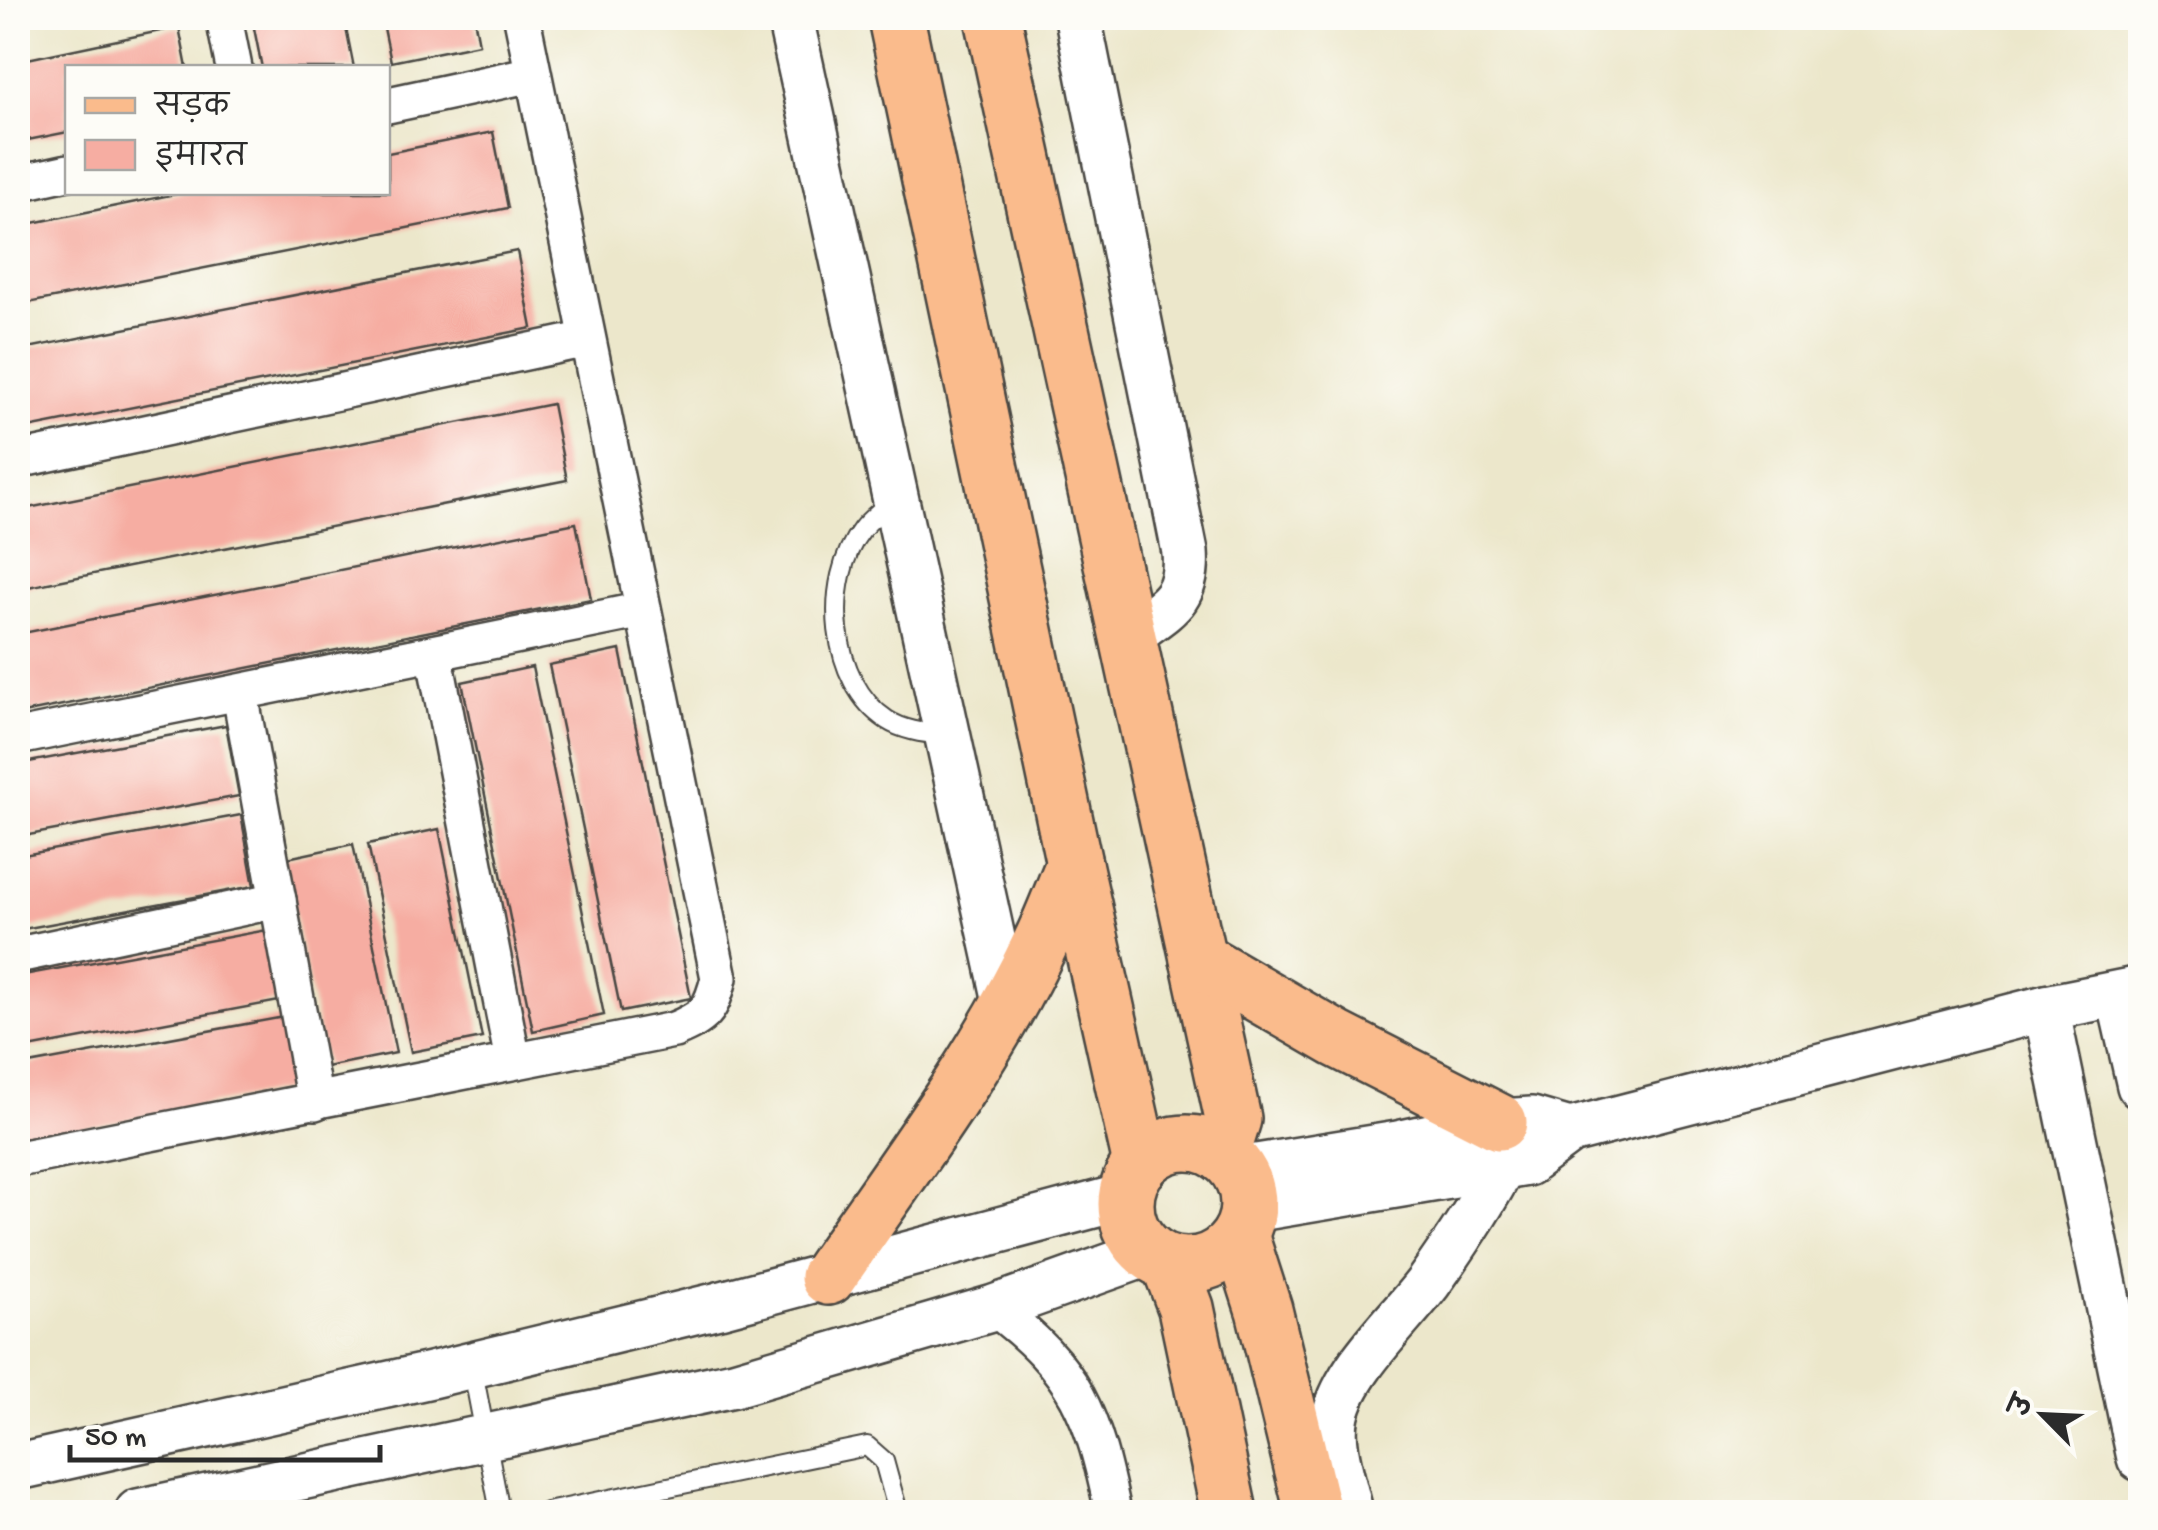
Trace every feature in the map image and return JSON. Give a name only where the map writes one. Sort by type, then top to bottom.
[{"type":"main road","points":[[896,18],[1074,864],[1134,1176]]},
{"type":"main road","points":[[994,18],[1233,1119],[1237,1192],[1313,1512]]},
{"type":"main road","points":[[828,1277],[963,1078],[1006,1006],[1041,942],[1074,864]]},
{"type":"main road","points":[[1198,959],[1336,1040],[1500,1144]]},
{"type":"main road","points":[[1158,1258],[1202,1264],[1225,1252],[1237,1192],[1202,1145],[1180,1143],[1158,1150],[1134,1176],[1126,1202],[1130,1227],[1158,1258],[1186,1308],[1229,1512]]},
{"type":"street","points":[[224,18],[233,65]]},
{"type":"street","points":[[18,1159],[674,1030],[700,1019],[713,1002],[720,978],[522,18]]},
{"type":"street","points":[[790,18],[1006,1006]]},
{"type":"street","points":[[1078,18],[1186,564],[1178,598],[1128,636]]},
{"type":"street","points":[[390,105],[533,74]]},
{"type":"street","points":[[18,183],[65,173]]},
{"type":"street","points":[[18,460],[588,339]]},
{"type":"street","points":[[18,737],[643,610]]},
{"type":"street","points":[[434,653],[512,1061]]},
{"type":"street","points":[[240,694],[315,1102]]},
{"type":"street","points":[[18,955],[278,900]]},
{"type":"street","points":[[1350,1512],[1335,1441],[1340,1404],[1373,1351],[1471,1224],[1500,1144],[1532,1120],[1570,1131],[2046,1008],[2130,992],[2140,1086]]},
{"type":"street","points":[[2046,1008],[2140,1458]]},
{"type":"street","points":[[1237,1192],[1398,1144],[1500,1144]]},
{"type":"street","points":[[18,1467],[472,1365],[828,1277],[1123,1196],[1134,1176]]},
{"type":"street","points":[[138,1512],[734,1384],[1158,1258]]},
{"type":"street","points":[[994,1308],[1021,1328],[1070,1382],[1088,1412],[1113,1512]]},
{"type":"lane","points":[[894,498],[861,530],[846,559],[836,603],[838,644],[861,694],[887,720],[924,734],[948,736]]},
{"type":"lane","points":[[472,1365],[500,1512]]},
{"type":"lane","points":[[547,1512],[867,1446],[884,1461],[898,1512]]},
{"type":"building","points":[[252,18],[344,18],[353,65],[261,65]]},
{"type":"building","points":[[382,18],[474,18],[479,44],[391,62]]},
{"type":"building","points":[[179,27],[186,65],[65,65],[65,133],[18,142],[18,61]]},
{"type":"building","points":[[493,132],[508,208],[18,305],[18,226],[170,195],[390,195],[390,153]]},
{"type":"building","points":[[517,251],[532,328],[18,430],[18,350]]},
{"type":"building","points":[[552,404],[567,480],[18,589],[18,510]]},
{"type":"building","points":[[576,523],[591,599],[18,714],[18,634]]},
{"type":"building","points":[[620,650],[691,998],[621,1012],[549,665]]},
{"type":"building","points":[[532,667],[604,1015],[533,1031],[462,682]]},
{"type":"building","points":[[226,725],[239,796],[18,837],[18,764]]},
{"type":"building","points":[[241,815],[254,886],[18,930],[18,856]]},
{"type":"building","points":[[439,829],[482,1038],[411,1052],[368,844]]},
{"type":"building","points":[[353,844],[396,1053],[326,1067],[283,859]]},
{"type":"building","points":[[267,930],[279,1001],[18,1050],[18,976]]},
{"type":"building","points":[[284,1017],[297,1088],[18,1140],[18,1066]]}]
